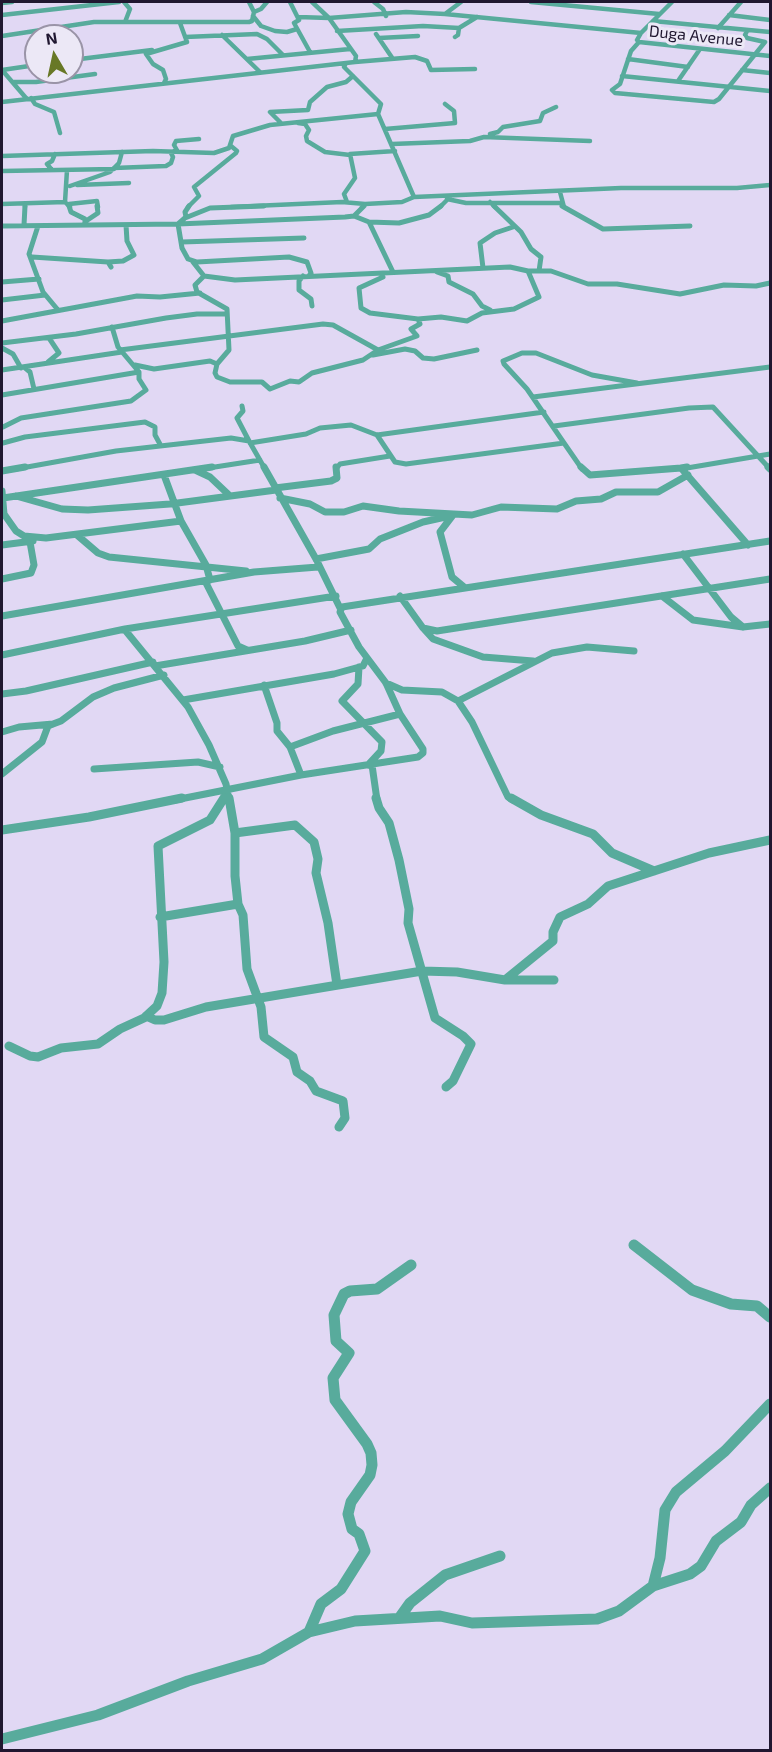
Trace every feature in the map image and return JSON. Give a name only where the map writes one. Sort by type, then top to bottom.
[{"type":"street","points":[[2,3],[12,2]]},
{"type":"street","points":[[2,15],[85,3],[119,2]]},
{"type":"street","points":[[124,2],[130,9],[124,22]]},
{"type":"street","points":[[249,2],[261,26],[275,31],[287,32],[297,29]]},
{"type":"street","points":[[2,36],[94,20],[244,23],[252,21],[253,14],[267,2]]},
{"type":"street","points":[[290,2],[299,19]]},
{"type":"street","points":[[312,2],[329,18],[356,56],[355,62]]},
{"type":"street","points":[[374,2],[383,9],[393,27]]},
{"type":"street","points":[[445,14],[461,2]]},
{"type":"street","points":[[531,2],[659,14]]},
{"type":"street","points":[[607,10],[614,2]]},
{"type":"street","name":"Duga Avenue","points":[[672,2],[641,33],[637,40],[639,42],[771,56]]},
{"type":"street","points":[[718,28],[741,2]]},
{"type":"street","points":[[85,3],[89,13]]},
{"type":"street","points":[[310,52],[294,23],[299,19],[384,14],[445,14],[641,33]]},
{"type":"street","points":[[361,15],[372,25],[393,59]]},
{"type":"street","points":[[729,15],[771,20]]},
{"type":"street","points":[[337,31],[372,25],[459,28],[477,17]]},
{"type":"street","points":[[653,21],[771,32]]},
{"type":"street","points":[[84,58],[185,44],[188,41],[180,23]]},
{"type":"street","points":[[455,38],[459,28]]},
{"type":"street","points":[[747,31],[745,35],[747,39],[768,42]]},
{"type":"street","points":[[222,35],[260,72]]},
{"type":"street","points":[[185,37],[261,35],[283,55]]},
{"type":"street","points":[[379,38],[418,36]]},
{"type":"street","points":[[639,42],[628,59],[620,84],[612,90],[615,93],[714,102],[719,99],[754,54],[768,42]]},
{"type":"street","points":[[156,49],[148,52],[147,56],[153,64],[164,70],[166,79],[164,83]]},
{"type":"street","points":[[247,59],[350,49]]},
{"type":"street","points":[[678,81],[700,49]]},
{"type":"street","points":[[2,102],[393,59],[423,59],[431,70],[475,69]]},
{"type":"street","points":[[628,59],[688,67]]},
{"type":"street","points":[[346,63],[344,67],[381,104],[378,114],[414,197]]},
{"type":"street","points":[[2,70],[24,67]]},
{"type":"street","points":[[2,70],[35,104],[54,112],[60,133]]},
{"type":"street","points":[[741,70],[771,73]]},
{"type":"street","points":[[14,82],[36,82],[95,74]]},
{"type":"street","points":[[281,123],[270,112],[308,110],[310,102],[327,87],[346,82],[353,76]]},
{"type":"street","points":[[622,76],[771,92]]},
{"type":"street","points":[[385,129],[455,123],[454,111],[445,104]]},
{"type":"street","points":[[288,122],[305,124],[309,130],[306,136],[307,141],[325,152],[350,155],[394,148],[470,141],[498,132],[503,127],[540,121],[543,113],[556,107]]},
{"type":"street","points":[[185,218],[185,211],[192,200],[198,196],[194,187],[236,153],[237,151],[230,142],[233,136],[281,123],[378,114]]},
{"type":"street","points":[[484,137],[590,141]]},
{"type":"street","points":[[176,152],[174,145],[176,141],[200,139]]},
{"type":"street","points":[[4,163],[3,156],[122,152],[211,153],[231,146]]},
{"type":"street","points":[[69,186],[99,177],[114,169],[122,152]]},
{"type":"street","points":[[2,171],[166,166],[171,163],[173,157],[171,153],[176,152]]},
{"type":"street","points":[[52,170],[47,164],[52,161],[55,154]]},
{"type":"street","points":[[346,202],[344,194],[355,178],[350,155]]},
{"type":"street","points":[[67,170],[69,186],[67,203],[71,212],[86,223]]},
{"type":"street","points":[[69,186],[129,183]]},
{"type":"street","points":[[178,224],[185,218],[210,208],[346,202],[365,204],[402,202],[414,197],[621,188],[737,188],[771,185]]},
{"type":"street","points":[[560,192],[561,203],[568,210],[603,230],[690,226]]},
{"type":"street","points":[[449,197],[458,203],[561,203]]},
{"type":"street","points":[[2,226],[86,223],[178,224],[354,216],[369,222],[399,223],[429,215],[449,197]]},
{"type":"street","points":[[2,204],[97,201],[98,213],[86,223]]},
{"type":"street","points":[[489,202],[499,209],[513,227],[521,232],[531,249],[541,257],[539,271]]},
{"type":"street","points":[[24,225],[25,204]]},
{"type":"street","points":[[288,219],[289,204]]},
{"type":"street","points":[[354,216],[365,204]]},
{"type":"street","points":[[369,222],[393,272]]},
{"type":"street","points":[[178,224],[188,259],[204,276],[236,280],[345,273],[354,275],[510,267],[558,273],[588,284],[617,284],[681,294],[724,285],[756,286],[771,283]]},
{"type":"street","points":[[32,257],[110,265],[123,261],[134,255],[127,241],[126,225]]},
{"type":"street","points":[[38,226],[30,254],[45,295],[58,310]]},
{"type":"street","points":[[483,268],[480,243],[495,233],[513,227]]},
{"type":"street","points":[[182,242],[304,238]]},
{"type":"street","points":[[193,262],[289,257],[307,262],[311,273],[299,282],[299,290],[311,300],[312,306]]},
{"type":"street","points":[[431,270],[448,276],[448,282],[474,296],[483,307],[495,312]]},
{"type":"street","points":[[354,275],[359,288],[359,304],[365,312],[418,319],[441,317],[468,321],[482,313],[514,309],[539,297],[528,271]]},
{"type":"street","points":[[359,288],[393,272]]},
{"type":"street","points":[[204,276],[202,281],[195,285],[200,293],[227,309],[225,314],[229,350],[217,364],[215,374],[223,380],[262,382],[270,389],[290,381],[299,382],[312,373],[405,349],[415,351],[423,358],[434,359],[477,350]]},
{"type":"street","points":[[2,282],[39,279]]},
{"type":"street","points":[[2,321],[137,296],[164,297],[200,293]]},
{"type":"street","points":[[2,300],[45,295]]},
{"type":"street","points":[[2,343],[49,338],[197,314],[225,314]]},
{"type":"street","points":[[372,356],[378,350],[417,336],[411,329],[420,324],[418,319]]},
{"type":"street","points":[[2,370],[121,351],[329,324],[378,350]]},
{"type":"street","points":[[2,444],[6,433],[2,426],[21,418],[131,401],[146,390],[139,379],[139,372],[121,351],[112,327]]},
{"type":"street","points":[[45,363],[59,355],[49,338]]},
{"type":"street","points":[[2,348],[13,354],[23,368],[30,372],[34,389]]},
{"type":"street","points":[[637,383],[592,375],[547,359],[536,352],[522,353],[503,361],[544,412],[585,473],[590,475],[681,468],[771,454]]},
{"type":"street","points":[[134,365],[154,369],[210,361],[217,364]]},
{"type":"street","points":[[533,397],[771,367]]},
{"type":"street","points":[[2,395],[139,372]]},
{"type":"street","points":[[2,830],[226,791],[301,775],[412,759],[423,753],[423,749],[400,714],[386,683],[359,647],[340,612],[336,596],[249,442],[237,418],[243,411],[242,406]]},
{"type":"street","points":[[554,426],[708,406],[715,409],[771,469]]},
{"type":"street","points":[[2,471],[116,451],[220,438],[249,442],[306,434],[320,428],[351,425],[377,435],[544,412]]},
{"type":"street","points":[[2,444],[25,437],[145,422],[155,427],[155,435],[161,446]]},
{"type":"street","points":[[377,435],[395,462],[406,464],[564,442]]},
{"type":"street","points":[[46,538],[24,536],[16,531],[4,514],[2,495],[16,496],[62,509],[88,510],[174,503],[331,481],[336,478],[337,465],[390,456]]},
{"type":"street","points":[[16,496],[260,460]]},
{"type":"street","points":[[681,468],[748,545]]},
{"type":"street","points":[[195,470],[210,477],[229,495]]},
{"type":"street","points":[[164,475],[181,520],[206,566],[207,580],[222,614],[238,646],[248,650]]},
{"type":"street","points":[[280,498],[310,504],[325,512],[344,512],[363,506],[472,515],[501,507],[557,509],[576,501],[601,499],[616,492],[663,490],[688,475]]},
{"type":"street","points":[[2,616],[317,563],[369,549],[380,539],[423,522],[454,515]]},
{"type":"street","points":[[454,515],[440,532],[452,576],[464,587]]},
{"type":"street","points":[[2,545],[181,520]]},
{"type":"street","points":[[77,535],[98,553],[109,557],[254,572]]},
{"type":"street","points":[[340,608],[400,596],[771,541]]},
{"type":"street","points":[[2,579],[31,573],[34,565],[30,542]]},
{"type":"street","points":[[683,554],[731,617],[743,627]]},
{"type":"street","points":[[437,591],[452,576]]},
{"type":"street","points":[[423,628],[437,631],[771,579]]},
{"type":"street","points":[[2,655],[125,630],[336,596]]},
{"type":"street","points":[[400,596],[427,635],[433,639],[483,657],[517,661],[539,660]]},
{"type":"street","points":[[662,596],[688,618],[743,627],[770,624]]},
{"type":"street","points":[[125,630],[183,700],[220,767],[226,784],[235,833],[235,876],[238,904],[243,915],[247,969],[261,1007],[264,1037],[293,1057],[297,1072],[310,1081],[316,1091],[343,1101],[345,1118],[339,1127]]},
{"type":"street","points":[[2,694],[154,664],[248,650],[351,630]]},
{"type":"street","points":[[458,701],[552,653],[574,648],[634,651]]},
{"type":"street","points":[[183,700],[334,674],[359,667],[367,662],[368,658]]},
{"type":"street","points":[[359,667],[358,684],[342,701],[382,742],[381,751],[370,765],[374,791],[379,808],[391,831],[409,909],[408,922],[435,1018],[471,1044],[453,1081],[447,1087]]},
{"type":"street","points":[[2,732],[61,721],[93,697],[114,688],[164,675]]},
{"type":"street","points":[[386,683],[402,690],[442,692],[458,701],[472,722],[508,797],[541,815],[593,834],[612,853],[654,871]]},
{"type":"street","points":[[264,685],[277,723],[277,731],[291,747],[301,775]]},
{"type":"street","points":[[291,747],[362,723],[400,714]]},
{"type":"street","points":[[2,774],[42,742],[48,726],[52,724]]},
{"type":"street","points":[[94,769],[198,762],[220,767]]},
{"type":"street","points":[[9,1046],[30,1056],[38,1057],[61,1048],[98,1044],[120,1029],[146,1016],[157,1006],[162,993],[164,962],[158,846],[160,842],[190,832],[210,820],[226,791]]},
{"type":"street","points":[[235,833],[295,825],[314,842],[318,859],[316,873],[328,922],[337,984]]},
{"type":"street","points":[[505,980],[553,940],[557,924],[567,912],[588,904],[614,883],[709,853],[771,840]]},
{"type":"street","points":[[160,917],[238,904]]},
{"type":"street","points":[[146,1016],[155,1020],[164,1020],[206,1007],[422,971],[457,972],[505,980],[554,980]]},
{"type":"street","points":[[634,1245],[692,1290],[731,1304],[757,1306],[771,1317]]},
{"type":"street","points":[[309,1632],[321,1604],[341,1589],[364,1551],[364,1543],[359,1534],[352,1529],[348,1514],[351,1502],[370,1475],[372,1465],[372,1453],[367,1444],[335,1400],[333,1378],[349,1353],[336,1341],[334,1315],[344,1294],[350,1291],[377,1289],[411,1265]]},
{"type":"street","points":[[652,1586],[660,1558],[665,1510],[676,1492],[724,1451],[771,1404]]},
{"type":"street","points":[[2,1739],[98,1715],[188,1681],[262,1659],[309,1632],[355,1621],[440,1616],[472,1623],[597,1619],[619,1611],[652,1586],[690,1574],[702,1566],[716,1541],[741,1522],[751,1505],[771,1488]]},
{"type":"street","points":[[400,1617],[410,1603],[445,1575],[487,1558],[500,1556]]}]
